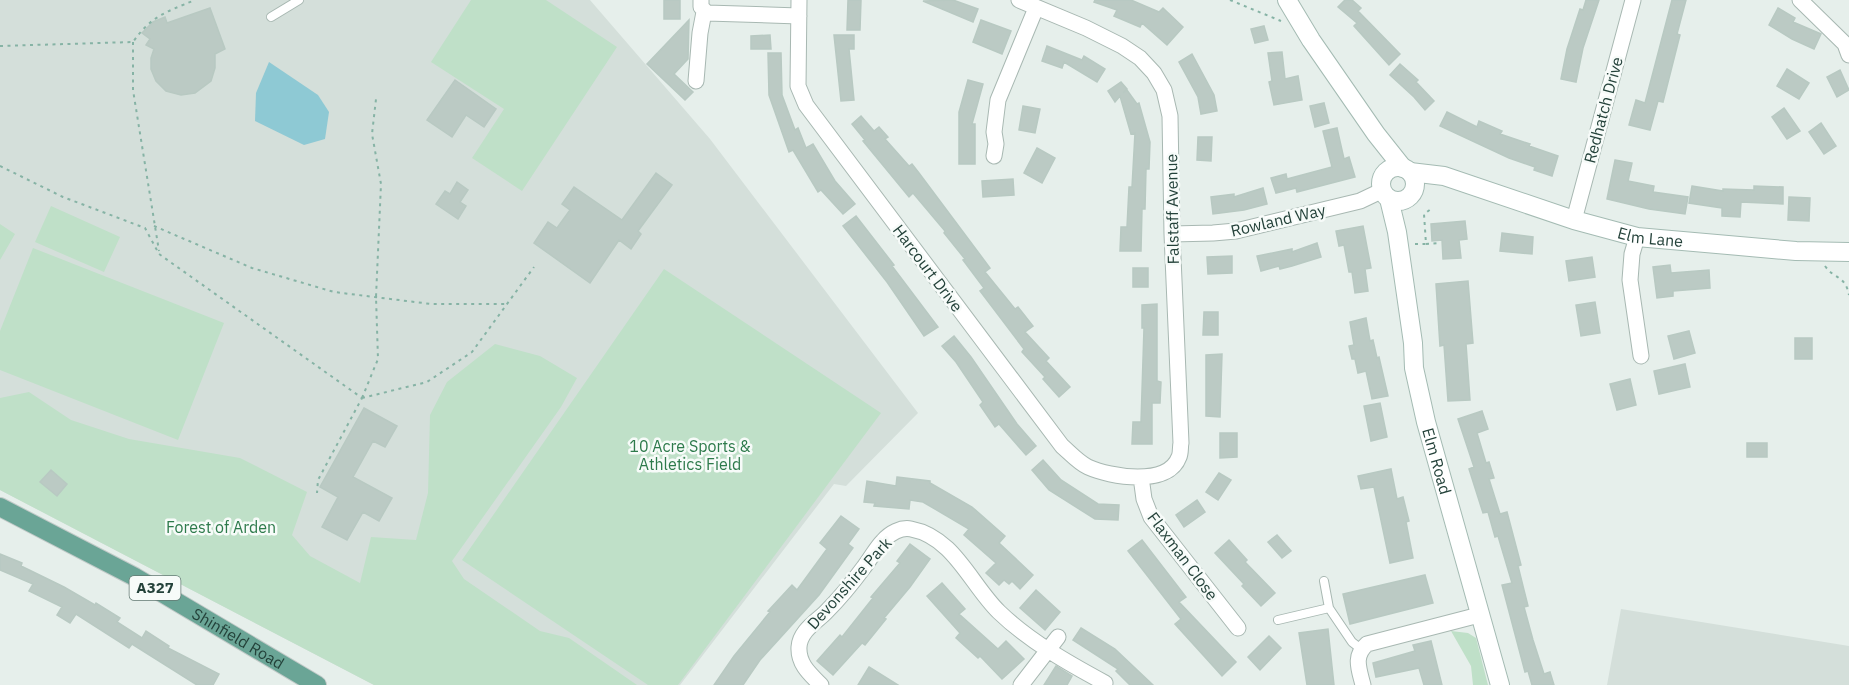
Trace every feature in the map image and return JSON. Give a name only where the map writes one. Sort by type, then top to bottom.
[{"type":"main road","name":"Elm Road","points":[[1287,0],[1311,40],[1376,134],[1406,170]]},
{"type":"main road","name":"Elm Road","points":[[1376,134],[1395,191],[1417,379],[1426,422],[1500,685]]},
{"type":"main road","points":[[1392,168],[1406,170],[1415,180],[1395,191],[1392,168]]},
{"type":"main road","name":"Elm Lane","points":[[1406,170],[1444,176],[1574,220],[1637,237],[1762,249],[1849,252]]},
{"type":"main road","name":"Elm Lane","points":[[1395,191],[1460,183]]},
{"type":"main road","name":"Shinfield Road","points":[[0,507],[135,576],[307,682]]},
{"type":"street","name":"Falstaff Avenue","points":[[1019,0],[1122,46],[1140,58],[1154,73],[1164,90],[1170,116],[1180,450],[1179,458],[1168,470],[1155,476],[1141,477]]},
{"type":"street","name":"Redhatch Drive","points":[[1574,220],[1633,0]]},
{"type":"street","points":[[1800,0],[1848,47]]},
{"type":"street","points":[[703,6],[707,13],[799,8]]},
{"type":"street","points":[[696,81],[703,6]]},
{"type":"street","name":"Harcourt Drive","points":[[799,8],[798,86],[806,105],[1062,446],[1086,466],[1115,476],[1141,477]]},
{"type":"street","points":[[999,148],[994,132],[998,100],[1036,8]]},
{"type":"street","name":"Rowland Way","points":[[1172,234],[1236,231],[1395,191]]},
{"type":"street","points":[[1637,237],[1632,254],[1630,280],[1641,356]]},
{"type":"street","name":"Flaxman Close","points":[[1141,477],[1144,498],[1151,517],[1238,628]]},
{"type":"street","name":"Devonshire Park","points":[[821,685],[803,666],[799,645],[803,635],[850,584],[884,540],[897,530],[910,528],[941,543],[954,555],[998,612],[1085,680],[1107,684]]},
{"type":"street","points":[[1363,685],[1358,663],[1360,649],[1375,640],[1479,615]]},
{"type":"street","points":[[1022,685],[1058,637]]},
{"type":"lane","points":[[271,17],[299,0]]},
{"type":"lane","points":[[1324,581],[1329,608],[1352,642],[1360,649]]},
{"type":"lane","points":[[1278,620],[1329,608]]},
{"type":"path","points":[[159,254],[133,90],[133,42],[146,24],[169,10],[195,0]]},
{"type":"path","points":[[1230,0],[1287,24]]},
{"type":"path","points":[[0,46],[133,42]]},
{"type":"path","points":[[317,493],[318,480],[362,398],[378,359],[376,297],[381,184],[372,134],[376,99]]},
{"type":"path","points":[[0,166],[63,197],[145,228],[159,254],[362,398],[427,382],[472,352],[534,267]]},
{"type":"path","points":[[1426,244],[1424,214],[1431,209]]},
{"type":"path","points":[[154,226],[252,268],[334,292],[431,304],[507,304]]},
{"type":"path","points":[[1402,238],[1426,244],[1439,243]]},
{"type":"path","points":[[1842,279],[1849,295]]},
{"type":"shaded area","points":[[0,0],[590,0],[710,139],[918,413],[846,486],[834,484],[680,685],[374,685],[0,490]]},
{"type":"shaded area","points":[[1621,609],[1849,646],[1849,685],[1607,685]]},
{"type":"green space","points":[[471,0],[546,0],[617,47],[522,191],[472,158],[504,109],[431,62]]},
{"type":"green space","points":[[51,206],[120,237],[104,272],[35,242]]},
{"type":"green space","points":[[0,224],[15,234],[0,260]]},
{"type":"green space","points":[[33,248],[224,323],[178,440],[0,370],[0,331]]},
{"type":"green space","name":"10 Acre Sports & Athletics Field","points":[[664,269],[881,413],[678,685],[648,685],[462,560]]},
{"type":"green space","name":"Forest of Arden","points":[[495,344],[540,356],[577,378],[561,407],[452,561],[464,579],[540,631],[569,638],[637,685],[374,685],[0,490],[0,398],[29,392],[71,420],[129,439],[240,458],[307,492],[292,535],[310,556],[360,583],[371,537],[416,540],[428,493],[430,415],[447,382]]},
{"type":"green space","points":[[1451,631],[1468,633],[1476,638],[1488,685],[1473,685],[1471,666]]},
{"type":"water","points":[[269,62],[318,95],[329,112],[325,139],[304,145],[255,121],[256,93]]},
{"type":"building","points":[[664,0],[680,0],[680,19],[664,19]]},
{"type":"building","points":[[848,0],[861,0],[860,30],[847,30]]},
{"type":"building","points":[[953,0],[978,9],[973,22],[923,1]]},
{"type":"building","points":[[1095,0],[1131,0],[1159,12],[1163,8],[1183,27],[1167,45],[1142,23],[1140,27],[1114,16],[1117,10],[1094,2]]},
{"type":"building","points":[[1345,0],[1352,0],[1361,8],[1358,11],[1400,54],[1389,65],[1354,26],[1357,23],[1338,7]]},
{"type":"building","points":[[1586,0],[1599,0],[1583,48],[1576,82],[1561,79],[1567,49],[1580,9],[1583,10]]},
{"type":"building","points":[[1672,0],[1686,0],[1677,34],[1680,35],[1663,102],[1658,101],[1650,130],[1629,125],[1636,100],[1645,103]]},
{"type":"building","points":[[210,8],[225,49],[215,54],[215,68],[211,81],[195,93],[181,95],[166,91],[156,81],[151,69],[154,49],[146,45],[150,39],[142,33],[153,22],[165,17],[167,23]]},
{"type":"building","points":[[1778,8],[1795,18],[1793,22],[1821,34],[1814,49],[1769,25]]},
{"type":"building","points":[[689,20],[688,59],[674,74],[693,92],[685,100],[647,64]]},
{"type":"building","points":[[981,20],[1011,31],[1002,54],[973,42]]},
{"type":"building","points":[[1264,26],[1268,40],[1255,43],[1251,29]]},
{"type":"building","points":[[770,35],[771,49],[751,49],[751,36]]},
{"type":"building","points":[[834,35],[854,35],[854,49],[849,49],[854,100],[841,101]]},
{"type":"building","points":[[1047,46],[1082,60],[1084,56],[1105,69],[1097,82],[1064,62],[1062,68],[1042,61]]},
{"type":"building","points":[[1282,52],[1285,79],[1298,76],[1302,100],[1274,105],[1269,82],[1272,81],[1268,53]]},
{"type":"building","points":[[768,53],[781,53],[782,95],[795,130],[798,128],[806,148],[813,144],[835,181],[855,204],[843,214],[821,190],[818,192],[793,150],[789,152],[769,95]]},
{"type":"building","points":[[1192,54],[1214,95],[1217,111],[1201,114],[1198,97],[1179,62]]},
{"type":"building","points":[[1400,64],[1418,80],[1416,82],[1434,101],[1425,110],[1390,75]]},
{"type":"building","points":[[1787,69],[1809,83],[1799,99],[1777,86]]},
{"type":"building","points":[[1840,70],[1849,90],[1837,97],[1827,77]]},
{"type":"building","points":[[455,80],[496,109],[484,127],[466,115],[452,137],[427,120]]},
{"type":"building","points":[[968,80],[983,84],[972,124],[975,124],[975,164],[959,164],[959,112]]},
{"type":"building","points":[[1121,82],[1127,89],[1123,93],[1127,90],[1137,104],[1139,103],[1150,142],[1149,169],[1146,169],[1145,209],[1142,209],[1141,251],[1120,251],[1121,227],[1127,227],[1135,133],[1131,134],[1120,96],[1115,102],[1108,91]]},
{"type":"building","points":[[1324,103],[1329,123],[1315,127],[1310,106]]},
{"type":"building","points":[[1023,106],[1040,109],[1035,133],[1019,130]]},
{"type":"building","points":[[1784,108],[1800,131],[1787,139],[1772,117]]},
{"type":"building","points":[[1447,112],[1477,127],[1479,121],[1502,131],[1500,134],[1558,156],[1552,176],[1534,170],[1535,167],[1509,158],[1440,126]]},
{"type":"building","points":[[861,116],[874,131],[879,127],[888,137],[885,139],[909,166],[912,164],[990,268],[985,272],[1015,309],[1018,307],[1033,326],[1025,332],[1049,358],[1046,361],[1070,387],[1059,397],[1043,379],[1045,377],[1022,352],[1024,349],[980,291],[984,288],[944,233],[945,231],[913,193],[909,197],[863,141],[865,140],[852,124]]},
{"type":"building","points":[[1821,123],[1836,146],[1824,154],[1809,132]]},
{"type":"building","points":[[1337,128],[1344,159],[1349,157],[1355,177],[1297,192],[1296,188],[1276,193],[1271,178],[1286,174],[1287,179],[1332,167],[1323,131]]},
{"type":"building","points":[[1198,137],[1212,137],[1211,161],[1197,160]]},
{"type":"building","points":[[1037,148],[1055,158],[1042,183],[1024,173]]},
{"type":"building","points":[[1615,160],[1632,163],[1628,181],[1654,186],[1653,192],[1688,197],[1685,214],[1649,209],[1607,199]]},
{"type":"building","points":[[656,173],[672,185],[638,231],[641,234],[631,249],[619,240],[590,283],[534,243],[548,222],[557,228],[570,210],[562,204],[574,187],[622,220]]},
{"type":"building","points":[[1013,179],[1014,195],[983,197],[982,181]]},
{"type":"building","points":[[457,182],[468,190],[460,202],[466,206],[458,219],[436,204],[445,191],[450,194]]},
{"type":"building","points":[[1692,186],[1723,191],[1723,189],[1754,190],[1754,186],[1783,187],[1783,204],[1741,202],[1740,217],[1722,216],[1722,208],[1689,203]]},
{"type":"building","points":[[1263,188],[1267,204],[1213,214],[1211,197],[1234,194],[1234,197]]},
{"type":"building","points":[[1789,197],[1810,198],[1809,221],[1788,220]]},
{"type":"building","points":[[856,216],[938,327],[924,336],[887,282],[843,226]]},
{"type":"building","points":[[1465,221],[1467,239],[1459,240],[1461,258],[1443,259],[1442,240],[1432,241],[1431,224]]},
{"type":"building","points":[[1363,226],[1371,268],[1365,269],[1368,291],[1355,293],[1344,245],[1339,246],[1336,231]]},
{"type":"building","points":[[1502,233],[1533,237],[1532,254],[1500,251]]},
{"type":"building","points":[[1317,243],[1321,257],[1280,269],[1279,266],[1261,271],[1257,256],[1292,249],[1292,252]]},
{"type":"building","points":[[1232,256],[1232,273],[1208,274],[1207,257]]},
{"type":"building","points":[[1592,257],[1595,277],[1569,281],[1566,261]]},
{"type":"building","points":[[1670,265],[1671,273],[1709,270],[1710,288],[1673,291],[1673,296],[1657,298],[1653,267]]},
{"type":"building","points":[[1133,268],[1148,268],[1148,287],[1133,287]]},
{"type":"building","points":[[1468,281],[1473,343],[1466,344],[1470,400],[1448,401],[1444,345],[1440,346],[1436,284]]},
{"type":"building","points":[[1595,302],[1600,333],[1581,336],[1576,305]]},
{"type":"building","points":[[1157,304],[1157,381],[1161,382],[1160,403],[1152,403],[1152,444],[1132,444],[1133,422],[1141,422],[1144,328],[1142,328],[1142,305]]},
{"type":"building","points":[[1204,312],[1218,312],[1218,335],[1203,335]]},
{"type":"building","points":[[1366,318],[1370,341],[1373,340],[1377,358],[1379,357],[1388,396],[1372,399],[1366,371],[1358,373],[1349,346],[1354,345],[1350,322]]},
{"type":"building","points":[[1689,331],[1695,353],[1674,359],[1668,336]]},
{"type":"building","points":[[954,336],[1017,424],[1036,446],[1026,455],[999,424],[995,427],[980,405],[983,402],[956,362],[942,346]]},
{"type":"building","points":[[1795,338],[1812,338],[1812,359],[1795,359]]},
{"type":"building","points":[[1222,354],[1220,417],[1206,416],[1206,355]]},
{"type":"building","points":[[1685,364],[1690,387],[1659,394],[1654,371]]},
{"type":"building","points":[[1630,379],[1636,405],[1617,410],[1610,384]]},
{"type":"building","points":[[1380,403],[1387,437],[1371,441],[1364,406]]},
{"type":"building","points":[[364,408],[397,426],[385,447],[373,441],[353,477],[392,498],[379,521],[363,512],[347,540],[322,527],[338,497],[320,487]]},
{"type":"building","points":[[1482,411],[1488,429],[1477,433],[1486,463],[1489,462],[1494,478],[1489,479],[1500,514],[1507,512],[1521,565],[1518,566],[1528,606],[1524,607],[1544,674],[1550,672],[1554,685],[1532,685],[1528,671],[1525,672],[1502,585],[1512,583],[1498,536],[1495,537],[1488,512],[1483,513],[1469,469],[1474,467],[1458,419]]},
{"type":"building","points":[[1220,433],[1237,433],[1237,457],[1220,458]]},
{"type":"building","points":[[1747,443],[1767,443],[1767,457],[1747,457]]},
{"type":"building","points":[[1043,460],[1061,480],[1098,504],[1119,505],[1118,520],[1095,519],[1049,490],[1032,470]]},
{"type":"building","points":[[1391,469],[1397,499],[1403,497],[1409,521],[1406,522],[1413,558],[1390,563],[1374,487],[1361,489],[1358,476]]},
{"type":"building","points":[[51,470],[67,484],[57,496],[40,482]]},
{"type":"building","points":[[1219,473],[1231,480],[1218,500],[1206,492]]},
{"type":"building","points":[[897,477],[930,481],[972,507],[1005,536],[999,543],[1033,575],[1020,589],[1012,581],[1009,584],[1004,580],[999,585],[986,573],[996,563],[964,535],[969,529],[923,502],[910,500],[909,509],[874,506],[875,503],[864,502],[867,481],[896,486]]},
{"type":"building","points":[[1197,500],[1205,512],[1184,527],[1176,515]]},
{"type":"building","points":[[841,516],[859,529],[848,544],[853,548],[819,595],[760,660],[743,685],[714,685],[770,612],[768,611],[792,585],[797,590],[827,549],[820,543]]},
{"type":"building","points":[[1277,535],[1291,551],[1282,558],[1268,542]]},
{"type":"building","points":[[1142,540],[1186,597],[1179,602],[1236,662],[1222,676],[1175,624],[1181,619],[1128,551]]},
{"type":"building","points":[[1229,540],[1247,560],[1245,562],[1275,593],[1261,606],[1215,553]]},
{"type":"building","points":[[910,544],[930,559],[865,645],[862,643],[833,675],[817,661],[840,635],[842,637],[873,598],[871,597],[900,563],[897,561]]},
{"type":"building","points":[[0,554],[22,563],[21,566],[95,605],[96,603],[120,618],[117,622],[142,638],[146,631],[169,646],[168,648],[219,674],[213,685],[197,685],[132,644],[129,648],[76,614],[70,623],[57,615],[62,607],[29,591],[33,584],[0,570]]},
{"type":"building","points":[[1425,575],[1433,603],[1350,624],[1343,594]]},
{"type":"building","points":[[942,583],[965,609],[959,614],[998,649],[1006,641],[1024,659],[1002,679],[980,656],[978,658],[956,638],[960,633],[927,596]]},
{"type":"building","points":[[1036,590],[1060,612],[1045,630],[1020,608]]},
{"type":"building","points":[[1081,628],[1115,649],[1153,685],[1130,685],[1116,671],[1118,669],[1073,640]]},
{"type":"building","points":[[1328,629],[1334,685],[1307,685],[1299,633]]},
{"type":"building","points":[[1269,636],[1281,648],[1260,670],[1248,657]]},
{"type":"building","points":[[1431,641],[1442,685],[1424,685],[1419,668],[1376,677],[1373,663],[1415,651],[1413,645]]},
{"type":"building","points":[[1056,666],[1072,676],[1067,685],[1044,685]]},
{"type":"building","points":[[869,667],[898,685],[858,685]]}]
